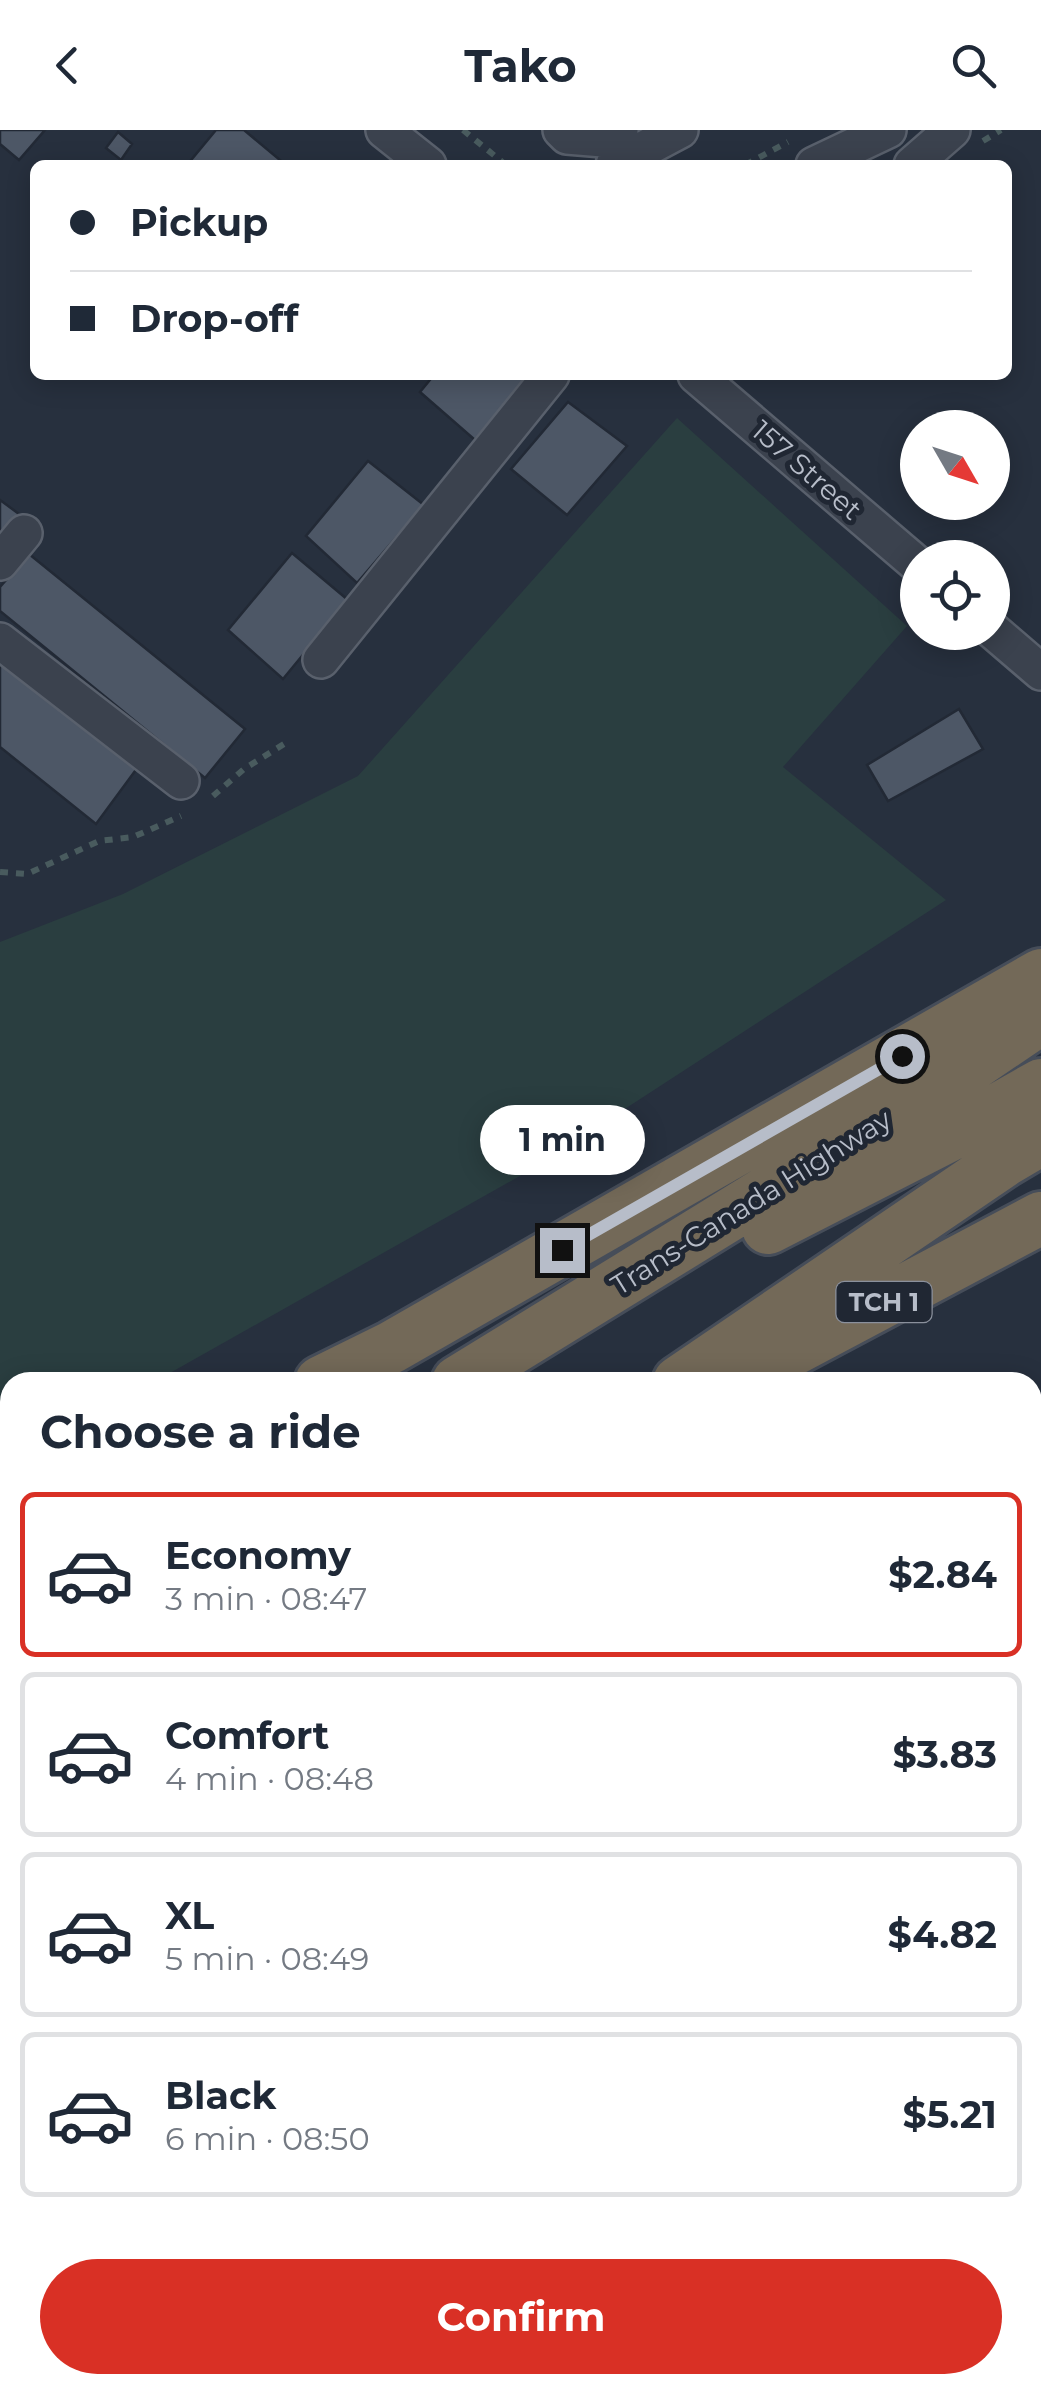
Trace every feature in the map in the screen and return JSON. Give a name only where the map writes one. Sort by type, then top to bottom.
[{"type":"highway","points":[[340,1372],[1041,976]]},
{"type":"highway","name":"Trans-Canada Highway","points":[[477,1372],[957,1075],[1041,1018]]},
{"type":"highway","points":[[481,1372],[1041,1085]]},
{"type":"highway","points":[[694,1372],[1041,1139]]},
{"type":"highway","name":"TCH 1","points":[[751,1372],[1041,1218]]},
{"type":"street","points":[[384,130],[422,160]]},
{"type":"street","points":[[561,130],[567,136],[603,139],[620,130]]},
{"type":"street","points":[[623,160],[680,130]]},
{"type":"street","points":[[804,152],[888,130]]},
{"type":"street","points":[[918,160],[952,130]]},
{"type":"street","points":[[321,660],[547,380]]},
{"type":"street","name":"157 Street","points":[[705,380],[900,549]]},
{"type":"street","points":[[0,562],[24,533]]},
{"type":"street","points":[[0,641],[194,798]]},
{"type":"street","points":[[1010,645],[1041,672]]},
{"type":"path","points":[[462,130],[500,160]]},
{"type":"path","points":[[767,160],[804,152]]},
{"type":"path","points":[[0,872],[27,874],[99,841],[144,833],[284,744]]},
{"type":"green space","points":[[677,418],[900,620],[900,634],[783,767],[946,900],[534,1168],[172,1372],[0,1372],[0,942],[123,894],[358,776]]},
{"type":"building","points":[[0,130],[45,130],[19,160],[0,144]]},
{"type":"building","points":[[216,130],[244,130],[280,160],[191,160]]},
{"type":"building","points":[[118,132],[132,144],[121,160],[106,148]]},
{"type":"building","points":[[430,380],[525,380],[475,440],[420,392]]},
{"type":"building","points":[[568,402],[627,446],[567,515],[511,469]]},
{"type":"building","points":[[368,461],[424,505],[357,583],[306,536]]},
{"type":"building","points":[[0,500],[19,514],[0,536]]},
{"type":"building","points":[[292,553],[348,600],[283,679],[228,630]]},
{"type":"building","points":[[29,554],[245,729],[205,778],[0,611],[0,587]]},
{"type":"building","points":[[0,660],[138,767],[96,824],[0,747]]},
{"type":"building","points":[[959,709],[983,749],[888,801],[867,765]]},
{"type":"route","points":[[562,1250],[902,1056]]}]
